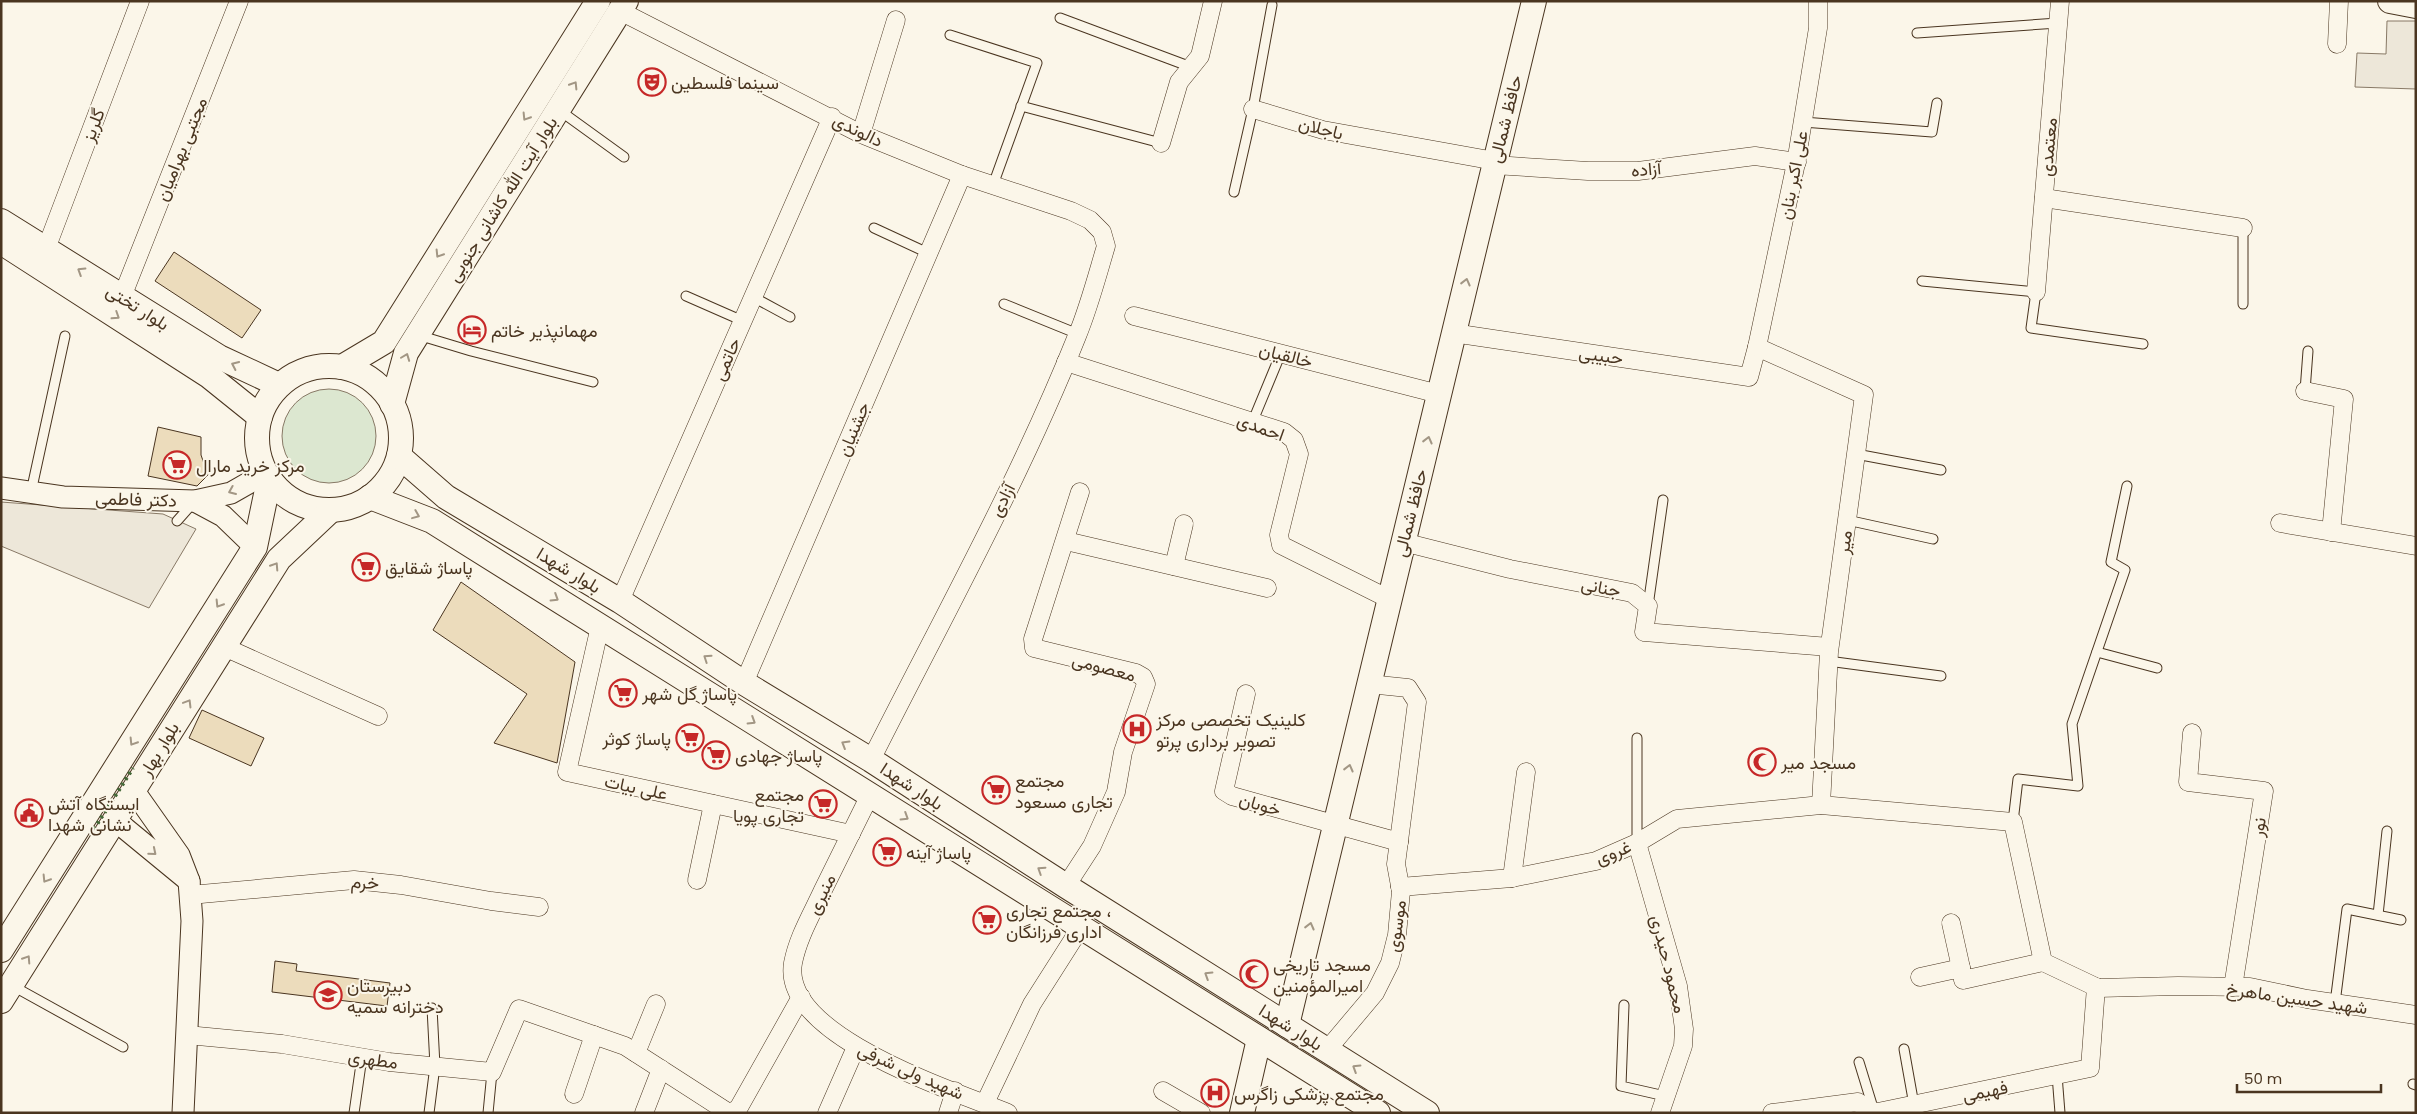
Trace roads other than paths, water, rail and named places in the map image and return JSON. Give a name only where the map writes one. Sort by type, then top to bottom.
[{"type":"main road","name":"بلوار آیت الله کاشانی جنوبی","points":[[342,367],[384,342],[598,1]]},
{"type":"main road","name":"حافظ شمالی","points":[[1287,1025],[1534,1]]},
{"type":"main road","points":[[2390,1],[2416,6]]},
{"type":"main road","name":"بلوار آیت الله کاشانی جنوبی","points":[[392,404],[406,353],[623,6]]},
{"type":"main road","name":"بلوار تختی","points":[[1,221],[219,357],[280,385]]},
{"type":"main road","name":"بلوار تختی","points":[[1,242],[209,376],[260,417]]},
{"type":"main road","points":[[325,366],[342,367],[366,376],[385,393],[392,404],[400,429],[399,456],[388,479],[370,497],[345,508],[331,510],[303,506],[290,499],[268,476],[257,449],[256,433],[260,417],[267,400],[280,385],[293,375],[325,366]]},
{"type":"main road","name":"بلوار شهدا","points":[[399,456],[446,497],[620,601],[744,682],[871,760],[1066,886],[1427,1113]]},
{"type":"main road","name":"بلوار بهار","points":[[1,950],[255,547],[268,476]]},
{"type":"main road","name":"بلوار شهدا","points":[[370,497],[432,522],[1378,1113]]},
{"type":"main road","name":"بلوار بهار","points":[[6,993],[116,821],[222,646],[279,559],[331,510]]},
{"type":"main road","points":[[1242,1113],[1259,1039],[1287,1025]]},
{"type":"street","name":"گلریز","points":[[46,249],[140,1]]},
{"type":"street","name":"مجتبی بهرامیان","points":[[122,297],[240,1]]},
{"type":"street","points":[[1161,144],[1179,82],[1200,56],[1213,1]]},
{"type":"street","name":"علی اکبر بنان","points":[[1749,377],[1796,162],[1818,28],[1818,1]]},
{"type":"street","name":"معتمدی","points":[[2036,292],[2060,1]]},
{"type":"street","points":[[2337,44],[2339,1]]},
{"type":"street","name":"دالوندی","points":[[623,6],[862,134],[962,175],[1071,212],[1090,220],[1102,232]]},
{"type":"street","points":[[862,134],[896,20]]},
{"type":"street","name":"باجلان","points":[[1253,110],[1323,130],[1495,163]]},
{"type":"street","name":"حاتمی","points":[[620,601],[832,117]]},
{"type":"street","name":"آزاده","points":[[1495,163],[1596,171],[1638,171],[1756,156],[1796,162]]},
{"type":"street","name":"جشنیان","points":[[744,682],[962,175]]},
{"type":"street","points":[[2044,198],[2243,228]]},
{"type":"street","name":"آزادی","points":[[871,760],[1026,452],[1066,362],[1078,334],[1106,246],[1102,232]]},
{"type":"street","name":"خالقیان","points":[[1134,316],[1439,394]]},
{"type":"street","name":"حبیبی","points":[[1454,333],[1749,377]]},
{"type":"street","name":"میر","points":[[1757,347],[1864,395],[1829,654],[1821,805]]},
{"type":"street","name":"احمدی","points":[[1066,362],[1284,432],[1294,440],[1299,454],[1279,535],[1281,545],[1389,599]]},
{"type":"street","points":[[2305,391],[2344,399],[2331,532]]},
{"type":"street","name":"دکتر فاطمی","points":[[1,488],[62,497],[195,502],[231,493],[268,476]]},
{"type":"street","name":"معصومی","points":[[1066,886],[1092,846],[1116,792],[1123,752],[1146,684],[1142,676],[1136,673],[1034,648],[1033,639],[1080,492]]},
{"type":"street","points":[[195,502],[223,516],[255,547]]},
{"type":"street","points":[[2280,523],[2416,546]]},
{"type":"street","points":[[1174,566],[1184,524]]},
{"type":"street","points":[[1066,540],[1267,588]]},
{"type":"street","name":"جنانی","points":[[1403,542],[1510,569],[1632,593],[1648,606]]},
{"type":"street","points":[[1648,606],[1644,632],[1829,654]]},
{"type":"street","name":"علی بیات","points":[[600,626],[567,772],[851,834]]},
{"type":"street","points":[[222,646],[378,716]]},
{"type":"street","name":"موسوی","points":[[1327,1050],[1375,993],[1390,963],[1397,935],[1400,887],[1396,864],[1418,702],[1408,688],[1369,684]]},
{"type":"street","name":"خوبان","points":[[1246,694],[1224,790],[1232,796],[1335,825]]},
{"type":"street","name":"نور","points":[[2192,733],[2188,782],[2264,791],[2233,987]]},
{"type":"street","points":[[1512,878],[1526,772]]},
{"type":"street","points":[[134,791],[179,855],[189,888],[192,921],[183,1113]]},
{"type":"street","name":"منیری","points":[[800,997],[794,980],[793,965],[802,933],[870,795]]},
{"type":"street","points":[[697,880],[713,804]]},
{"type":"street","points":[[1821,805],[2013,822],[2043,962]]},
{"type":"street","name":"غروی","points":[[1400,887],[1512,878],[1596,861],[1637,843],[1677,819],[1821,805]]},
{"type":"street","points":[[116,821],[189,888]]},
{"type":"street","points":[[1335,825],[1399,842]]},
{"type":"street","name":"محمود حیدری","points":[[1637,843],[1678,986],[1684,1029],[1683,1046],[1660,1113]]},
{"type":"street","name":"خرم","points":[[189,888],[354,880],[401,885],[491,901],[538,907]]},
{"type":"street","points":[[1951,923],[1963,980],[2043,962],[2096,987]]},
{"type":"street","points":[[985,1104],[1032,1004],[1081,927]]},
{"type":"street","points":[[1920,977],[1960,968]]},
{"type":"street","name":"شهید حسین ماهرخ","points":[[2096,987],[2178,986],[2250,988],[2416,1015]]},
{"type":"street","name":"فهیمی","points":[[1772,1113],[1858,1102],[1869,1112],[1914,1105],[2090,1068],[2096,987]]},
{"type":"street","points":[[492,1072],[519,1009],[625,1046],[729,1113],[738,1108],[800,997]]},
{"type":"street","name":"شهید ولی شرفی","points":[[800,997],[806,1007],[836,1034],[856,1047],[898,1068],[1008,1113]]},
{"type":"street","points":[[636,1053],[656,1004]]},
{"type":"street","points":[[574,1094],[594,1035]]},
{"type":"street","name":"مطهری","points":[[186,1036],[282,1044],[362,1057],[492,1072]]},
{"type":"street","points":[[827,1113],[856,1047]]},
{"type":"street","points":[[644,1113],[662,1069]]},
{"type":"street","points":[[948,1113],[955,1091]]},
{"type":"street","points":[[1163,1091],[1201,1113]]},
{"type":"lane","points":[[1234,192],[1253,110],[1272,5]]},
{"type":"lane","points":[[1060,18],[1191,67]]},
{"type":"lane","points":[[1917,33],[2058,23]]},
{"type":"lane","points":[[950,35],[1036,63],[993,185]]},
{"type":"lane","points":[[1803,122],[1932,132],[1938,104]]},
{"type":"lane","points":[[1021,106],[1161,144]]},
{"type":"lane","points":[[559,110],[624,156]]},
{"type":"lane","points":[[874,228],[928,253]]},
{"type":"lane","points":[[2243,228],[2243,304]]},
{"type":"lane","points":[[1922,281],[2036,292],[2032,328],[2143,344]]},
{"type":"lane","points":[[686,296],[743,321]]},
{"type":"lane","points":[[753,297],[790,317]]},
{"type":"lane","points":[[1004,304],[1078,334]]},
{"type":"lane","points":[[418,335],[471,351],[593,382]]},
{"type":"lane","points":[[30,492],[65,336]]},
{"type":"lane","points":[[2305,391],[2308,351]]},
{"type":"lane","points":[[1252,423],[1281,354]]},
{"type":"lane","points":[[1856,454],[1941,470]]},
{"type":"lane","points":[[2013,822],[2018,779],[2078,786],[2072,724],[2125,570],[2111,562],[2127,486]]},
{"type":"lane","points":[[1648,606],[1663,500]]},
{"type":"lane","points":[[177,520],[195,502]]},
{"type":"lane","points":[[1847,520],[1934,539]]},
{"type":"lane","points":[[2097,652],[2156,668]]},
{"type":"lane","points":[[1829,654],[1941,676]]},
{"type":"lane","points":[[1637,738],[1637,843]]},
{"type":"lane","points":[[2378,915],[2387,831]]},
{"type":"lane","points":[[2335,1003],[2347,909],[2401,920]]},
{"type":"lane","points":[[6,993],[123,1047]]},
{"type":"lane","points":[[1624,1005],[1621,1086],[1665,1096]]},
{"type":"lane","points":[[429,1113],[435,1066],[432,1008]]},
{"type":"lane","points":[[1904,1049],[1914,1105]]},
{"type":"lane","points":[[354,1113],[362,1057]]},
{"type":"lane","points":[[1859,1062],[1869,1112]]},
{"type":"lane","points":[[488,1113],[492,1072]]},
{"type":"lane","points":[[2057,1075],[2060,1113]]},
{"type":"place","name":"سینما فلسطین","points":[[652,82]]},
{"type":"place","name":"مهمانپذیر خاتم","points":[[472,330]]},
{"type":"place","name":"مرکز خرید مارال","points":[[177,465]]},
{"type":"place","name":"پاساژ شقایق","points":[[366,567]]},
{"type":"place","name":"پاساژ گل شهر","points":[[623,693]]},
{"type":"place","name":"کلینیک تخصصی مرکز تصویر برداری پرتو","points":[[1137,729]]},
{"type":"place","name":"پاساژ کوثر","points":[[690,738]]},
{"type":"place","name":"پاساژ جهادی","points":[[716,755]]},
{"type":"place","name":"مسجد میر","points":[[1762,762]]},
{"type":"place","name":"مجتمع تجاری مسعود","points":[[996,790]]},
{"type":"place","name":"مجتمع تجاری پویا","points":[[823,804]]},
{"type":"place","name":"ایستگاه آتش نشانی شهدا","points":[[29,813]]},
{"type":"place","name":"پاساژ آینه","points":[[887,852]]},
{"type":"place","name":"مجتمع تجاری ، اداری فرزانگان","points":[[987,920]]},
{"type":"place","name":"مسجد تاریخی امیرالمؤمنین","points":[[1254,974]]},
{"type":"place","name":"دبیرستان دخترانه سمیه","points":[[328,995]]},
{"type":"place","name":"مجتمع پزشکی زاگرس","points":[[1215,1093]]}]
